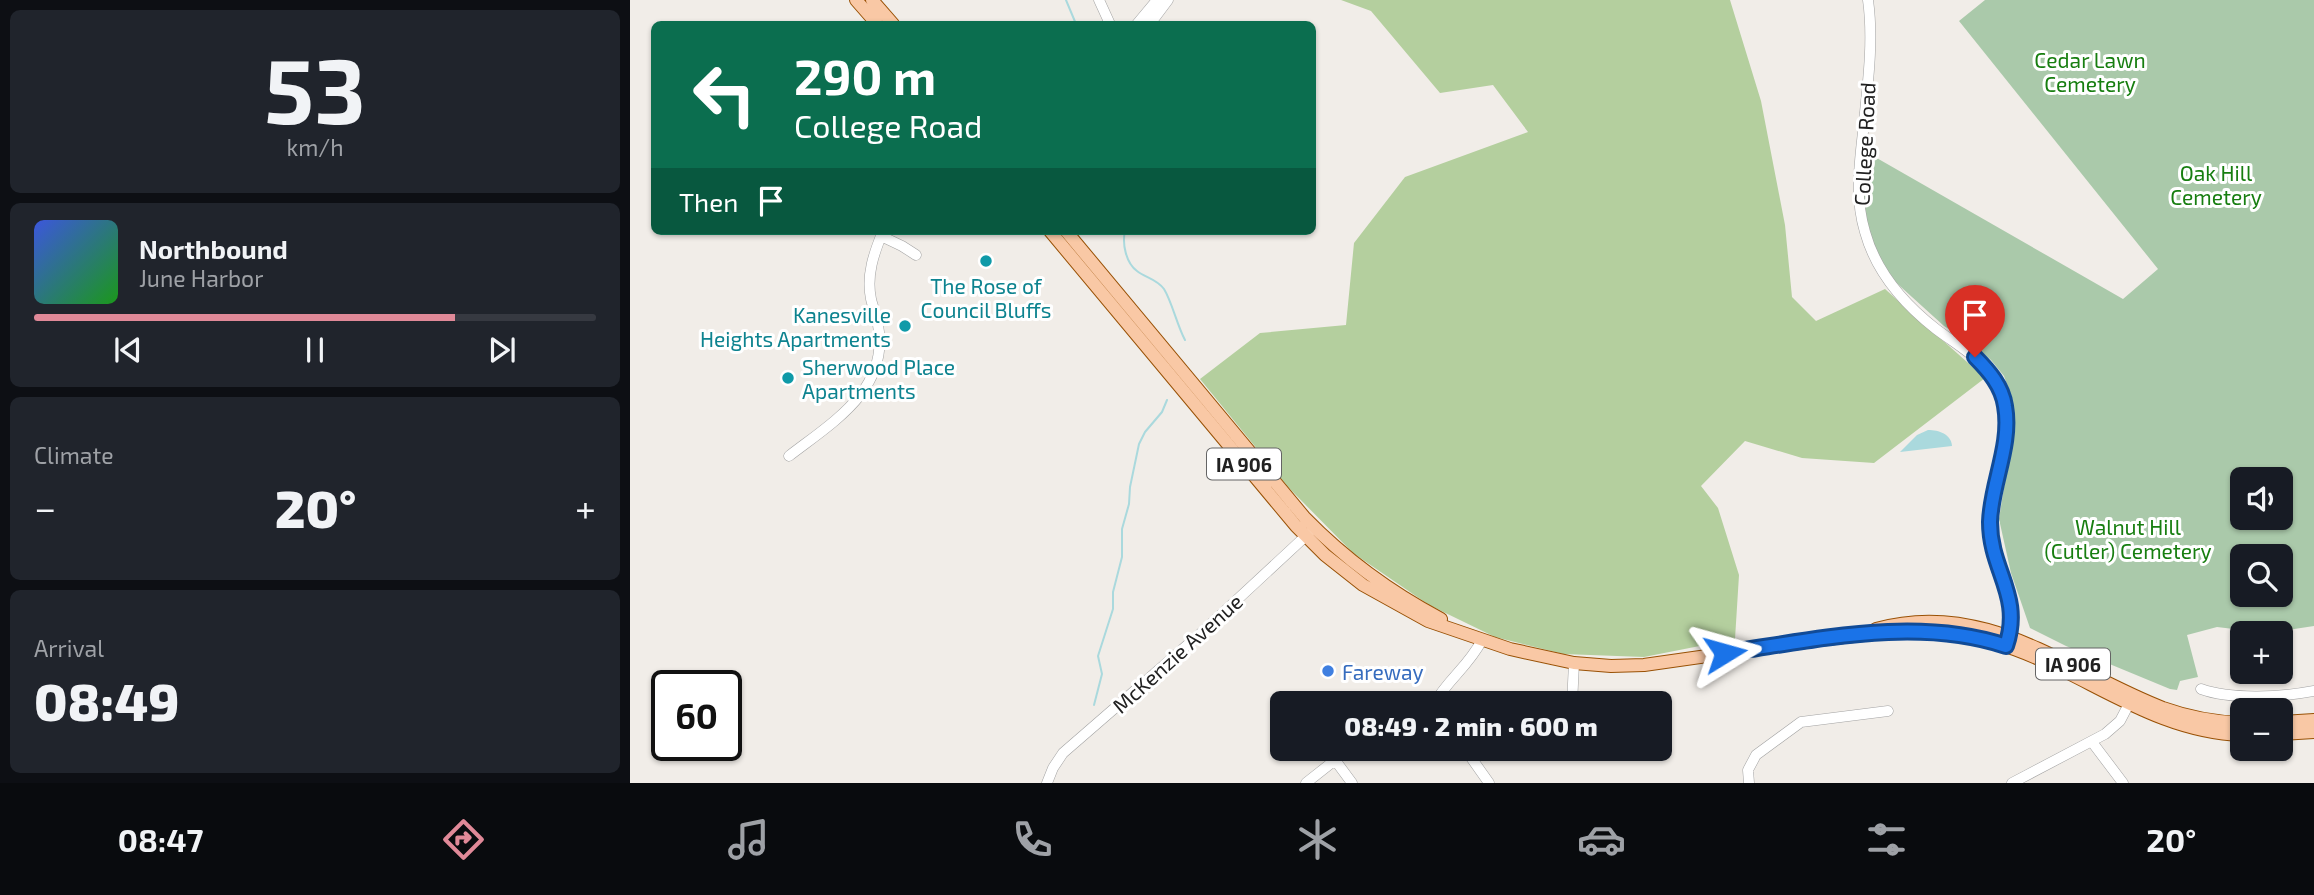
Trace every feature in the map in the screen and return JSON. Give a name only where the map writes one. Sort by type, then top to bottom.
[{"type":"main road","points":[[856,0],[874,21]]},
{"type":"main road","points":[[872,0],[890,21]]},
{"type":"main road","name":"IA 906","points":[[1053,235],[1310,532],[1373,578],[1437,617],[1482,640],[1529,654],[1574,663],[1611,666],[1644,664],[1859,634],[1939,633],[2008,641],[2042,649],[2178,725],[2230,734]]},
{"type":"main road","name":"IA 906","points":[[1069,235],[1292,503],[1310,532]]},
{"type":"main road","name":"IA 906","points":[[2131,699],[2185,715],[2230,721]]},
{"type":"main road","points":[[2293,721],[2314,720]]},
{"type":"main road","points":[[2293,733],[2314,732]]},
{"type":"street","points":[[1099,0],[1109,21]]},
{"type":"street","points":[[1140,21],[1157,0]]},
{"type":"street","points":[[1152,21],[1168,0]]},
{"type":"street","name":"College Road","points":[[1868,0],[1870,30],[1858,186],[1860,215],[1871,254],[1891,285],[1924,319],[1985,367],[2003,396],[2006,426],[1990,525],[1992,547],[2012,604],[2008,641]]},
{"type":"street","points":[[789,456],[851,407],[874,375],[879,360],[880,339],[869,276],[882,235]]},
{"type":"street","points":[[884,235],[916,255]]},
{"type":"street","name":"McKenzie Avenue","points":[[1046,783],[1063,753],[1199,635],[1310,532]]},
{"type":"street","points":[[1442,691],[1472,658],[1482,640]]},
{"type":"street","points":[[1573,691],[1574,663]]},
{"type":"street","points":[[2201,689],[2227,695],[2314,691]]},
{"type":"street","points":[[2012,783],[2092,742],[2114,727],[2131,699]]},
{"type":"street","points":[[1749,783],[1748,769],[1756,755],[1801,722],[1888,710]]},
{"type":"street","points":[[2092,742],[2123,783]]},
{"type":"street","points":[[1306,783],[1334,761]]},
{"type":"street","points":[[1336,761],[1352,783]]},
{"type":"street","points":[[1473,761],[1489,783]]},
{"type":"green space","points":[[1341,0],[1730,0],[1761,101],[1785,225],[1792,297],[1816,321],[1885,289],[1985,378],[1874,463],[1802,458],[1745,441],[1701,486],[1718,508],[1739,575],[1735,639],[1644,657],[1563,654],[1495,637],[1429,605],[1353,553],[1288,487],[1200,379],[1260,333],[1346,325],[1354,243],[1405,177],[1528,132],[1493,85],[1440,93],[1371,11]]},
{"type":"green space","points":[[1985,0],[2314,0],[2314,626],[2293,629],[2293,621],[2230,621],[2230,629],[2217,627],[2187,635],[2198,677],[2180,681],[2177,690],[2066,646],[2030,628],[2011,573],[1999,519],[2015,417],[2012,398],[2004,376],[1991,360],[1974,345],[1944,326],[1880,268],[1858,201],[1861,149],[2123,299],[2158,269],[1959,21]]},
{"type":"water","points":[[1928,430],[1944,434],[1952,446],[1900,452],[1917,435]]},
{"type":"waterway","points":[[1066,0],[1075,21]]},
{"type":"waterway","points":[[1124,235],[1130,263],[1137,271],[1164,289],[1185,340]]},
{"type":"waterway","points":[[1094,705],[1102,674],[1098,656],[1113,609],[1113,592],[1122,557],[1122,529],[1139,444],[1145,432],[1162,412],[1167,400]]},
{"type":"place","name":"The Rose of Council Bluffs","points":[[986,261]]},
{"type":"place","name":"Kanesville Heights Apartments","points":[[905,326]]},
{"type":"place","name":"Sherwood Place Apartments","points":[[788,378]]},
{"type":"place","name":"Fareway","points":[[1328,671]]},
{"type":"route","points":[[1725,653],[1859,634],[1919,632],[1973,638],[2006,646],[2012,623],[2012,604],[1992,547],[1990,525],[2006,426],[2005,406],[1993,376],[1975,357]]},
{"type":"park label","name":"Cedar Lawn Cemetery","points":[[2090,71]]},
{"type":"park label","name":"Oak Hill Cemetery","points":[[2216,184]]},
{"type":"park label","name":"Walnut Hill (Cutler) Cemetery","points":[[2128,538]]}]
